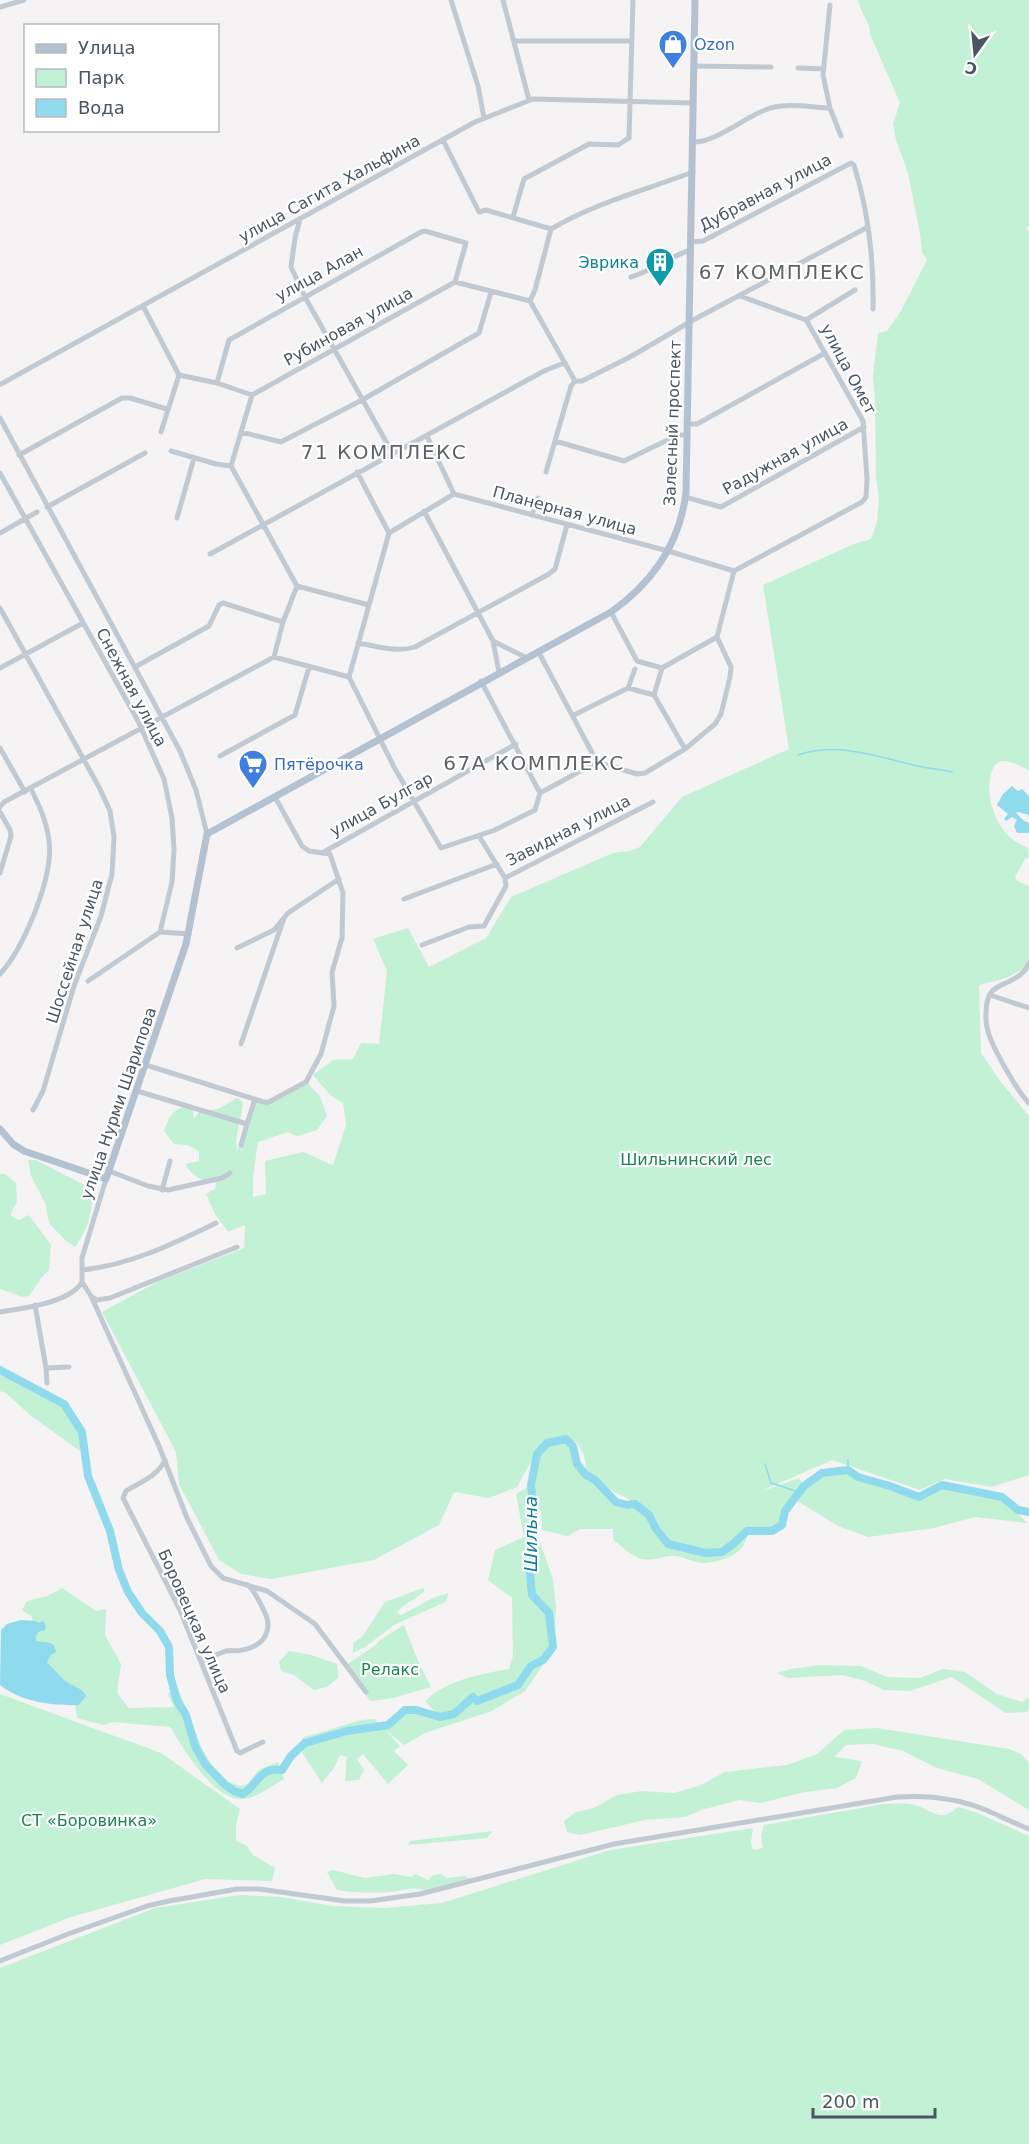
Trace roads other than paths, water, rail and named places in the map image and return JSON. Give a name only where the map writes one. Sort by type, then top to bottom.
[{"type":"main road","name":"Залесный проспект","points":[[207,834],[481,681],[610,612],[641,587],[654,573],[668,551],[681,520],[685,497],[696,0]]},
{"type":"main road","name":"улица Нурми Шарипова","points":[[106,1179],[189,934],[207,834]]},
{"type":"main road","points":[[0,1128],[13,1144],[24,1151],[106,1179]]},
{"type":"street","points":[[0,7],[24,0]]},
{"type":"street","points":[[451,0],[478,86],[484,118]]},
{"type":"street","points":[[503,0],[529,100]]},
{"type":"street","points":[[513,217],[524,180],[589,144],[618,145],[629,138],[633,0]]},
{"type":"street","points":[[830,5],[823,81],[841,136]]},
{"type":"street","points":[[514,41],[632,41]]},
{"type":"street","points":[[693,66],[771,68]]},
{"type":"street","points":[[798,68],[823,69]]},
{"type":"street","name":"улица Сагита Хальфина","points":[[1,384],[484,118],[529,100],[543,98],[693,103]]},
{"type":"street","points":[[693,142],[704,141],[772,108],[830,108]]},
{"type":"street","points":[[443,140],[479,212],[486,210],[551,229],[600,205],[693,172]]},
{"type":"street","name":"Дубравная улица","points":[[691,242],[703,241],[851,164],[854,165],[862,192],[868,227]]},
{"type":"street","points":[[300,219],[291,267],[305,297],[393,454]]},
{"type":"street","points":[[575,381],[582,381],[630,357],[868,227],[873,272],[873,309]]},
{"type":"street","points":[[530,301],[551,229]]},
{"type":"street","name":"улица Алан","points":[[217,383],[229,340],[421,232],[425,231],[466,243],[455,282]]},
{"type":"street","points":[[631,277],[691,250]]},
{"type":"street","points":[[455,282],[530,301],[575,381]]},
{"type":"street","name":"Рубиновая улица","points":[[252,395],[455,282]]},
{"type":"street","points":[[806,320],[855,290]]},
{"type":"street","points":[[241,432],[281,442],[362,400],[479,333],[491,292]]},
{"type":"street","name":"улица Омет","points":[[734,571],[862,502],[866,496],[867,479],[864,427],[860,414],[806,320],[740,296]]},
{"type":"street","points":[[143,306],[179,375],[161,432]]},
{"type":"street","points":[[687,424],[697,424],[825,353]]},
{"type":"street","points":[[210,554],[544,371],[564,363]]},
{"type":"street","points":[[179,375],[217,383],[252,395],[231,466],[297,586],[369,605]]},
{"type":"street","points":[[546,472],[571,386],[575,381]]},
{"type":"street","points":[[19,455],[122,398],[130,398],[167,409]]},
{"type":"street","points":[[0,418],[162,716],[196,790],[207,834]]},
{"type":"street","name":"Радужная улица","points":[[685,497],[720,507],[864,427]]},
{"type":"street","points":[[555,441],[624,461],[678,435],[687,435]]},
{"type":"street","points":[[427,436],[454,494],[389,533],[349,677],[394,767],[441,848],[495,830],[535,810],[540,793],[481,681]]},
{"type":"street","points":[[171,451],[231,466]]},
{"type":"street","points":[[47,507],[145,453]]},
{"type":"street","points":[[177,518],[194,458]]},
{"type":"street","points":[[357,472],[389,533]]},
{"type":"street","name":"Снежная улица","points":[[0,473],[141,728],[164,779],[172,818],[174,850],[172,882],[160,932]]},
{"type":"street","name":"Планерная улица","points":[[454,494],[734,571]]},
{"type":"street","points":[[532,515],[538,498]]},
{"type":"street","points":[[424,511],[493,641],[499,672]]},
{"type":"street","points":[[0,533],[37,512]]},
{"type":"street","points":[[358,643],[406,650],[549,574],[555,568],[567,525]]},
{"type":"street","points":[[540,793],[597,762],[637,774],[645,773],[685,749],[715,724],[721,714],[730,677],[731,667],[717,637],[734,571]]},
{"type":"street","points":[[274,657],[283,622],[297,586]]},
{"type":"street","points":[[135,667],[209,626],[219,605],[224,603],[283,622]]},
{"type":"street","name":"Шоссейная улица","points":[[0,608],[110,811],[114,837],[112,873],[101,916],[74,986],[43,1091],[33,1110]]},
{"type":"street","points":[[610,612],[637,661],[662,668]]},
{"type":"street","points":[[0,668],[83,623]]},
{"type":"street","points":[[654,695],[662,668],[717,637]]},
{"type":"street","points":[[493,641],[525,657]]},
{"type":"street","points":[[538,651],[597,762]]},
{"type":"street","points":[[0,807],[83,759],[274,657],[349,677]]},
{"type":"street","points":[[220,756],[295,715],[309,667]]},
{"type":"street","points":[[628,688],[635,669]]},
{"type":"street","points":[[574,715],[628,688],[654,695],[685,749]]},
{"type":"street","name":"улица Булгар","points":[[322,853],[516,744]]},
{"type":"street","points":[[0,748],[26,792],[43,813],[49,842],[48,865],[43,887],[21,943],[0,974]]},
{"type":"street","points":[[146,1065],[267,1102],[306,1082],[321,1054],[334,1006],[332,972],[342,938],[343,893],[330,854],[309,851],[302,846],[275,796]]},
{"type":"street","name":"Завидная улица","points":[[422,945],[469,927],[484,926],[506,886],[506,878],[653,802]]},
{"type":"street","points":[[0,812],[11,836],[0,873]]},
{"type":"street","points":[[479,836],[506,878]]},
{"type":"street","name":"Завидная улица","points":[[404,899],[497,864]]},
{"type":"street","points":[[237,948],[274,930],[288,913],[339,879]]},
{"type":"street","points":[[242,1044],[284,918]]},
{"type":"street","points":[[274,930],[276,941]]},
{"type":"street","points":[[88,981],[160,932],[189,934]]},
{"type":"street","points":[[1029,963],[1019,977],[995,989],[990,995],[987,1026],[989,1037],[1023,1097],[1029,1103]]},
{"type":"street","points":[[990,995],[1029,1008]]},
{"type":"street","points":[[137,1091],[247,1124]]},
{"type":"street","points":[[241,1145],[255,1099]]},
{"type":"street","points":[[162,1190],[170,1161]]},
{"type":"street","points":[[109,1171],[162,1190],[174,1190],[222,1178],[230,1173]]},
{"type":"street","name":"улица Нурми Шарипова","points":[[82,1282],[83,1252],[106,1179]]},
{"type":"street","points":[[82,1270],[117,1264],[169,1246],[216,1223]]},
{"type":"street","points":[[91,1296],[97,1300],[110,1298],[237,1247]]},
{"type":"street","points":[[0,1312],[35,1305],[73,1292],[82,1282],[91,1296],[165,1460],[187,1518],[211,1566],[223,1578],[267,1591],[315,1624],[366,1692]]},
{"type":"street","points":[[35,1305],[47,1383]]},
{"type":"street","points":[[46,1368],[69,1367]]},
{"type":"street","name":"Боровецкая улица","points":[[165,1460],[156,1472],[126,1491],[123,1498],[180,1610],[237,1751],[240,1753],[263,1742]]},
{"type":"street","points":[[201,1662],[223,1652],[241,1651],[256,1646],[264,1639],[268,1619],[248,1585]]},
{"type":"street","points":[[0,1961],[68,1934],[147,1906],[169,1901],[248,1889],[370,1901],[420,1894],[614,1845],[897,1797],[942,1797],[967,1803],[1029,1829]]},
{"type":"water","points":[[1012,786],[1018,791],[1022,789],[1029,796],[1029,815],[1016,813],[1029,823],[1029,833],[1017,833],[1014,826],[1017,820],[1012,817],[1006,821],[1004,819],[1008,814],[997,805],[1003,794]]},
{"type":"water","points":[[21,1620],[44,1622],[45,1630],[38,1632],[36,1641],[54,1646],[56,1652],[50,1656],[47,1663],[67,1682],[84,1693],[86,1696],[79,1705],[38,1702],[8,1691],[0,1685],[1,1630],[7,1624]]},
{"type":"waterway","points":[[798,755],[812,751],[854,751],[920,767],[952,772]]},
{"type":"waterway","name":"Шильна","points":[[0,1370],[64,1404],[82,1432],[88,1476],[110,1531],[119,1570],[128,1592],[142,1613],[160,1631],[169,1647],[170,1675],[177,1701],[186,1715],[195,1746],[205,1764],[224,1784],[243,1794],[263,1774],[268,1771],[282,1770],[291,1756],[305,1743],[347,1731],[388,1725],[405,1710],[416,1710],[440,1717],[454,1714],[473,1697],[477,1701],[518,1685],[531,1666],[543,1660],[553,1647],[549,1613],[532,1595],[528,1554],[534,1533],[531,1485],[537,1454],[547,1443],[566,1439],[573,1446],[577,1464],[586,1475],[595,1480],[616,1502],[627,1505],[635,1504],[649,1515],[656,1529],[668,1544],[706,1553],[722,1552],[747,1531],[772,1531],[782,1525],[785,1511],[804,1486],[822,1473],[848,1470],[858,1477],[919,1497],[942,1485],[1002,1497],[1018,1510],[1029,1512]]},
{"type":"waterway","points":[[848,1460],[848,1470]]},
{"type":"waterway","points":[[765,1464],[771,1483],[799,1492]]},
{"type":"place","name":"Ozon","points":[[673,70]]},
{"type":"place","name":"Эврика","points":[[660,288]]},
{"type":"place","name":"Пятёрочка","points":[[253,790]]},
{"type":"district","name":"67 КОМПЛЕКС","points":[[782,272]]},
{"type":"district","name":"71 КОМПЛЕКС","points":[[384,452]]},
{"type":"district","name":"67А КОМПЛЕКС","points":[[534,763]]},
{"type":"park label","name":"Шильнинский лес","points":[[696,1159]]},
{"type":"park label","name":"Релакс","points":[[390,1669]]},
{"type":"park label","name":"СТ «Боровинка»","points":[[89,1820]]}]
